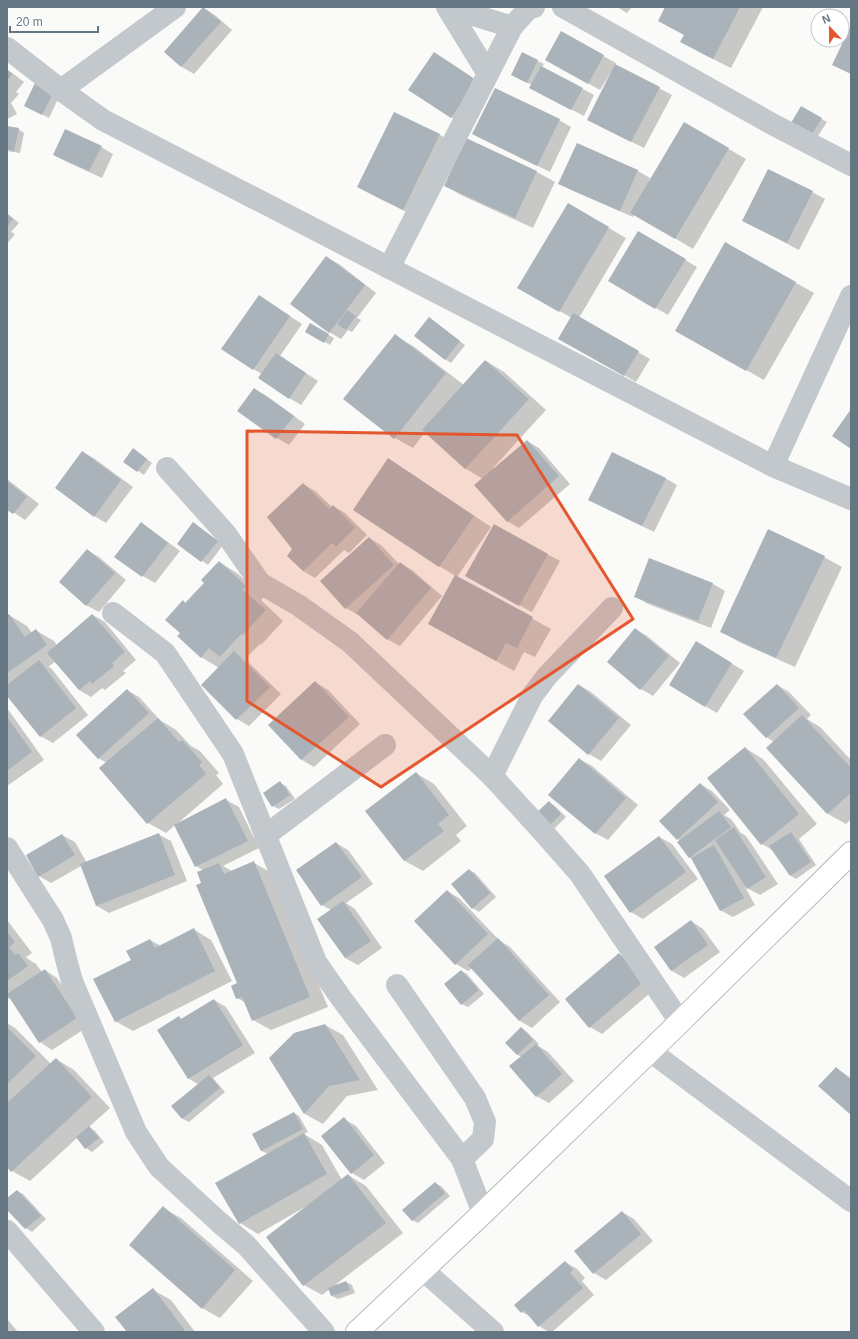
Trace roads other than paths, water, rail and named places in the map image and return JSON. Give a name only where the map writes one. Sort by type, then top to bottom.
[{"type":"main road","points":[[357,1332],[483,1213],[851,854]]},
{"type":"street","points":[[61,90],[176,7]]},
{"type":"street","points":[[447,7],[512,27]]},
{"type":"street","points":[[447,7],[488,74]]},
{"type":"street","points":[[563,7],[851,165]]},
{"type":"street","points":[[389,268],[512,27],[530,8]]},
{"type":"street","points":[[7,48],[103,120],[773,466],[851,499]]},
{"type":"street","points":[[773,466],[851,296]]},
{"type":"street","points":[[167,468],[226,534],[260,583],[298,605],[350,642],[492,776],[580,874],[680,1022]]},
{"type":"street","points":[[492,776],[532,696],[547,676],[612,608]]},
{"type":"street","points":[[113,613],[165,653],[233,754],[264,836],[316,962],[462,1159],[483,1213]]},
{"type":"street","points":[[264,836],[385,745]]},
{"type":"street","points":[[7,848],[53,920],[61,938],[72,981],[136,1132],[159,1167],[246,1245],[324,1332]]},
{"type":"street","points":[[397,985],[475,1098],[485,1122],[483,1139],[462,1159]]},
{"type":"street","points":[[650,1051],[851,1201]]},
{"type":"street","points":[[7,1231],[94,1332]]},
{"type":"street","points":[[422,1269],[493,1332]]}]
